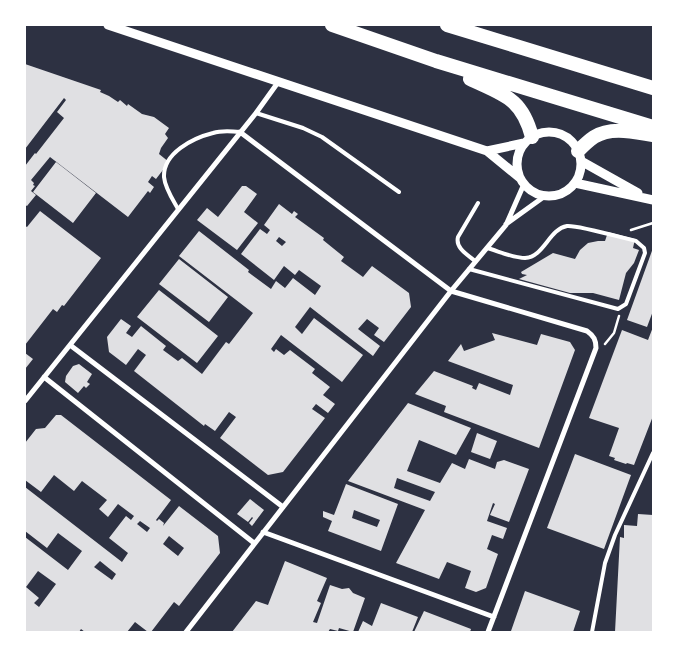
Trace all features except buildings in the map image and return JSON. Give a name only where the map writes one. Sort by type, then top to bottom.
[{"type":"highway","points":[[332,25],[436,62],[653,127]]},
{"type":"highway","points":[[447,25],[653,88]]},
{"type":"highway","points":[[436,62],[512,99],[521,109],[528,123],[528,140]]},
{"type":"highway","points":[[580,156],[594,137],[606,132],[622,130],[653,135]]},
{"type":"street","points":[[108,25],[487,151],[537,194],[546,196],[557,195],[567,191],[575,183],[580,172],[580,156]]},
{"type":"street","points":[[25,401],[256,113],[279,81]]},
{"type":"street","points":[[240,132],[451,291],[587,331],[593,335],[596,348],[488,632]]},
{"type":"street","points":[[487,151],[528,140],[545,132],[558,133],[570,140],[580,156],[650,199]]},
{"type":"street","points":[[506,224],[522,181],[517,166],[518,154],[528,140]]},
{"type":"street","points":[[575,183],[650,199]]},
{"type":"street","points":[[186,632],[451,291],[506,224],[546,196]]},
{"type":"street","points":[[70,345],[283,507]]},
{"type":"street","points":[[44,377],[254,544]]},
{"type":"street","points":[[264,532],[494,617]]},
{"type":"lane","points":[[256,113],[303,128],[322,137],[399,192]]},
{"type":"lane","points":[[178,209],[167,187],[164,176],[168,161],[175,152],[189,142],[211,133],[223,131],[240,132]]},
{"type":"lane","points":[[475,262],[456,242],[478,203]]},
{"type":"lane","points":[[469,269],[613,309],[626,304],[645,253],[641,244],[571,226],[557,230],[536,254],[530,257],[523,258],[487,248]]},
{"type":"lane","points":[[592,632],[605,564],[615,535],[653,453]]},
{"type":"path","points":[[613,236],[653,223]]},
{"type":"path","points":[[596,348],[604,344],[614,333],[622,307]]}]
